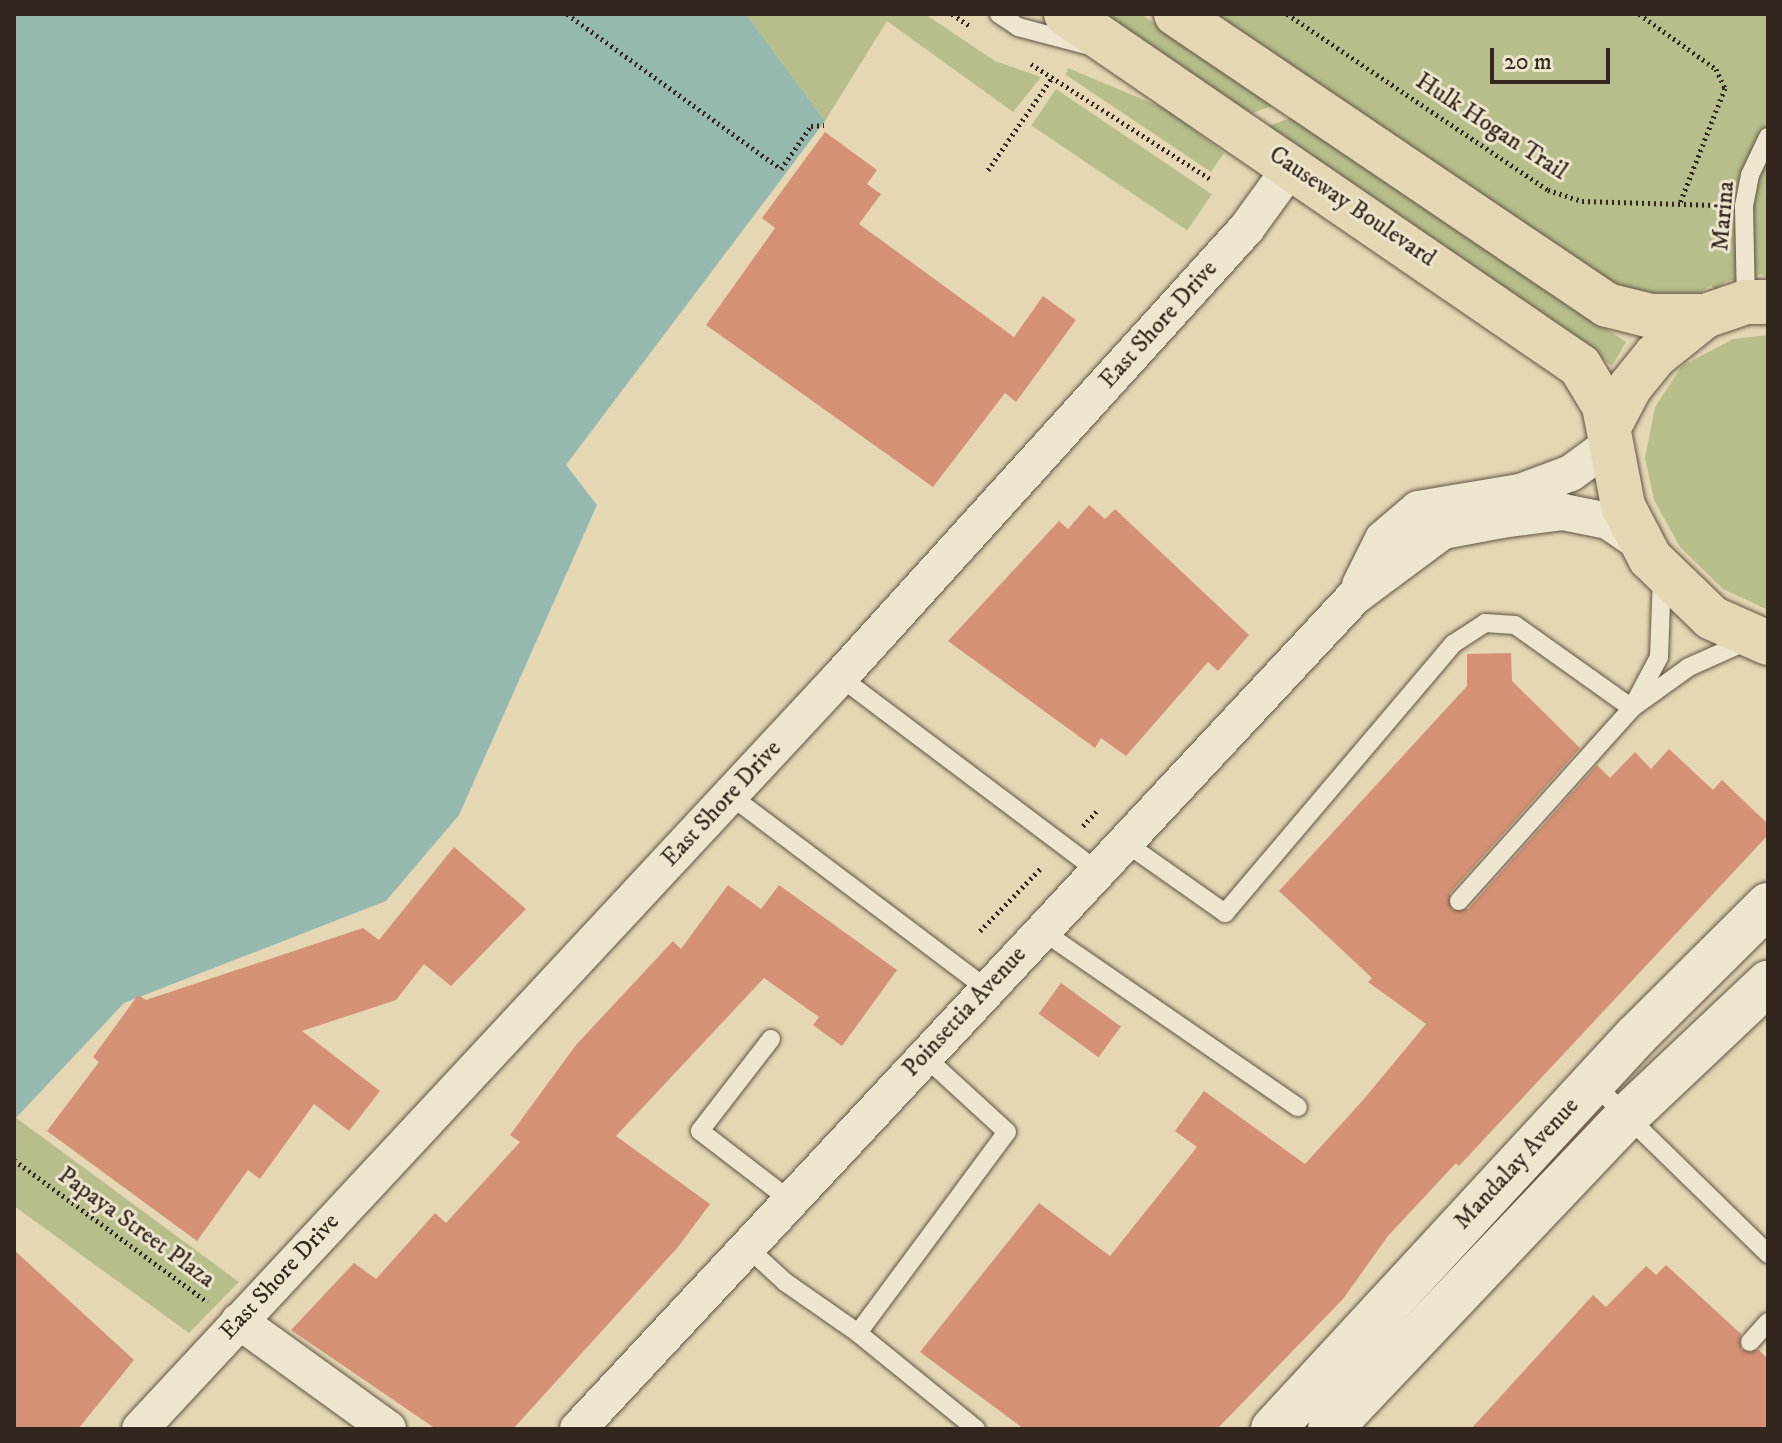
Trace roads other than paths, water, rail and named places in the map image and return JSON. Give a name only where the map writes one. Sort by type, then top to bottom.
[{"type":"main road","name":"Causeway Boulevard","points":[[1066,14],[1548,339],[1580,366],[1599,393],[1611,434],[1623,506],[1652,559]]},
{"type":"main road","points":[[1176,14],[1607,305],[1651,316],[1705,316],[1757,302]]},
{"type":"main road","points":[[1611,434],[1630,387],[1655,356],[1705,316]]},
{"type":"main road","points":[[1652,559],[1712,618],[1761,640]]},
{"type":"street","name":"East Shore Drive","points":[[140,1429],[840,677],[1246,229],[1291,167]]},
{"type":"street","name":"Poinsettia Avenue","points":[[1354,597],[1383,539],[1418,509],[1520,492],[1571,473],[1611,434]]},
{"type":"street","name":"Poinsettia Avenue","points":[[578,1429],[1123,841],[1354,597],[1443,531],[1563,512],[1608,521],[1652,559]]},
{"type":"street","name":"Mandalay Avenue","points":[[1273,1429],[1592,1082],[1768,905]]},
{"type":"street","name":"Mandalay Avenue","points":[[1330,1429],[1625,1118],[1768,983]]},
{"type":"street","points":[[239,1321],[388,1429]]},
{"type":"lane","points":[[999,14],[1018,27],[1129,57]]},
{"type":"lane","name":"Marina","points":[[1757,302],[1744,206],[1750,175],[1768,137]]},
{"type":"lane","points":[[1632,708],[1659,657],[1652,559]]},
{"type":"lane","points":[[1123,841],[1225,913],[1453,644],[1485,623],[1515,625],[1632,708]]},
{"type":"lane","points":[[1459,901],[1632,708],[1689,667],[1761,640]]},
{"type":"lane","points":[[840,677],[1096,870]]},
{"type":"lane","points":[[731,796],[986,988]]},
{"type":"lane","points":[[1041,930],[1298,1107]]},
{"type":"lane","points":[[771,1039],[700,1131],[790,1200]]},
{"type":"lane","points":[[858,1333],[1007,1132],[924,1056]]},
{"type":"lane","points":[[1592,1082],[1625,1118],[1768,1254]]},
{"type":"lane","points":[[747,1247],[785,1282],[858,1333],[976,1429]]},
{"type":"lane","points":[[1750,1342],[1768,1322]]},
{"type":"water","points":[[14,14],[746,14],[825,121],[566,465],[597,505],[459,815],[386,901],[124,1003],[14,1120]]}]
